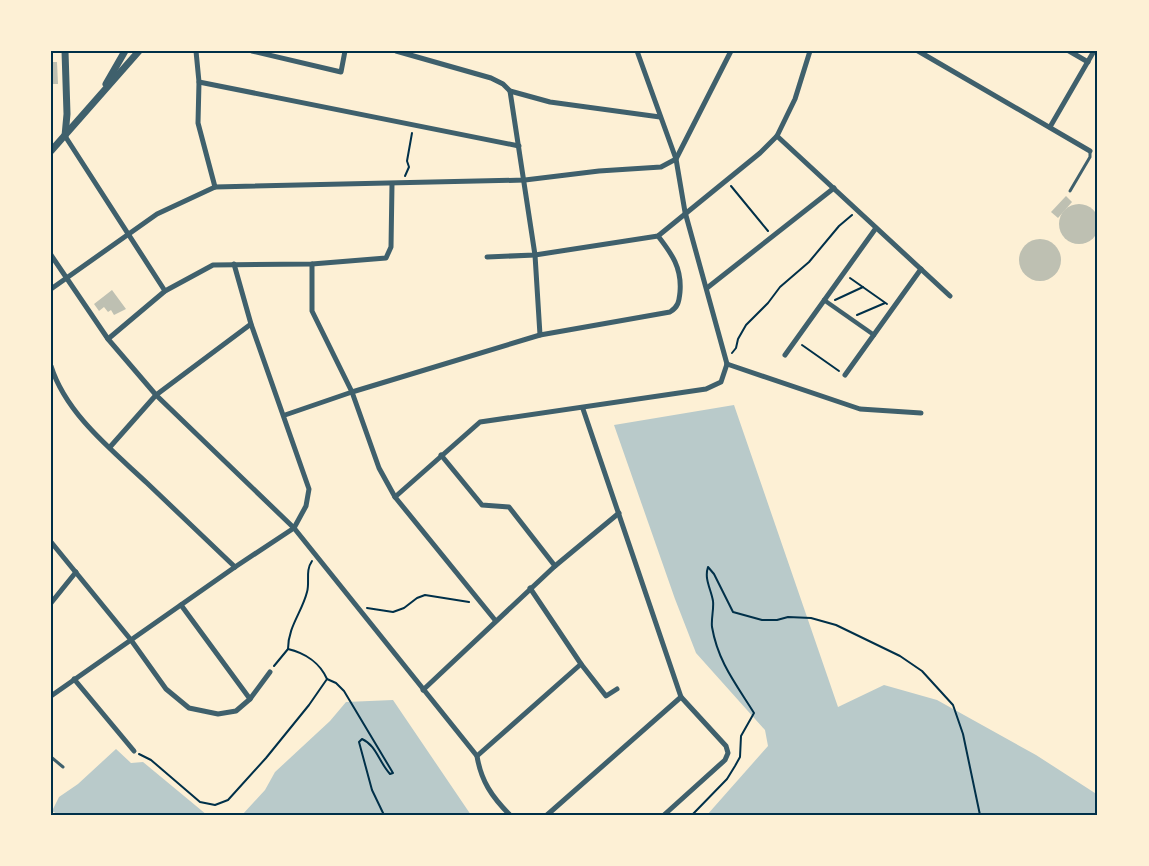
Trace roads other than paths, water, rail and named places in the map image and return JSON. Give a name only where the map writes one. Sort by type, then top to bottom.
[{"type":"street","points":[[65,51],[67,114],[65,136],[165,291]]},
{"type":"street","points":[[98,97],[125,51]]},
{"type":"street","points":[[51,151],[139,51]]},
{"type":"street","points":[[196,51],[199,82],[198,123],[215,187]]},
{"type":"street","points":[[252,51],[341,72],[345,51]]},
{"type":"street","points":[[396,51],[491,78],[503,84],[510,91],[550,102],[660,117]]},
{"type":"street","points":[[395,497],[480,422],[706,389],[721,382],[726,362],[685,212],[676,159],[637,51]]},
{"type":"street","points":[[51,289],[127,233],[157,214],[215,187],[525,180],[599,171],[661,167],[676,159],[731,51]]},
{"type":"street","points":[[487,257],[535,255],[658,236],[685,212],[760,153],[777,136],[795,99],[810,51]]},
{"type":"street","points":[[918,51],[1090,151]]},
{"type":"street","points":[[1069,51],[1088,62]]},
{"type":"street","points":[[1050,127],[1094,51]]},
{"type":"street","points":[[199,82],[519,146]]},
{"type":"street","points":[[510,91],[535,255],[540,335]]},
{"type":"street","points":[[777,136],[950,296]]},
{"type":"street","points":[[108,338],[165,291],[213,265],[312,264],[386,258],[391,247],[392,184]]},
{"type":"street","points":[[707,288],[834,188]]},
{"type":"street","points":[[785,355],[827,302],[876,228]]},
{"type":"street","points":[[285,416],[352,392],[540,335],[670,312],[676,308],[679,302],[680,271],[672,255],[658,236]]},
{"type":"street","points":[[51,255],[108,338],[156,395],[294,528],[476,756],[479,772],[491,797],[510,815]]},
{"type":"street","points":[[51,696],[294,528],[306,506],[309,489],[285,416],[251,324],[234,264]]},
{"type":"street","points":[[312,264],[312,311],[352,392],[380,468],[395,497],[495,620]]},
{"type":"street","points":[[845,375],[921,269]]},
{"type":"street","points":[[827,302],[874,335]]},
{"type":"street","points":[[110,447],[156,395],[251,324]]},
{"type":"street","points":[[726,362],[860,409],[921,413]]},
{"type":"street","points":[[51,366],[54,376],[73,407],[110,447],[235,567]]},
{"type":"street","points":[[583,408],[681,697],[726,746],[728,753],[725,760],[664,815]]},
{"type":"street","points":[[441,455],[482,505],[509,507],[555,566]]},
{"type":"street","points":[[423,690],[530,588],[619,513]]},
{"type":"street","points":[[51,542],[131,640],[166,689],[189,708],[218,714],[236,711],[250,699],[270,672]]},
{"type":"street","points":[[51,603],[76,572]]},
{"type":"street","points":[[530,588],[581,664],[606,696],[617,689]]},
{"type":"street","points":[[181,605],[250,699]]},
{"type":"street","points":[[476,756],[581,664]]},
{"type":"street","points":[[74,679],[134,751]]},
{"type":"street","points":[[547,815],[681,697]]},
{"type":"lane","points":[[1070,191],[1090,157],[1090,151]]},
{"type":"lane","points":[[51,757],[63,767]]}]
